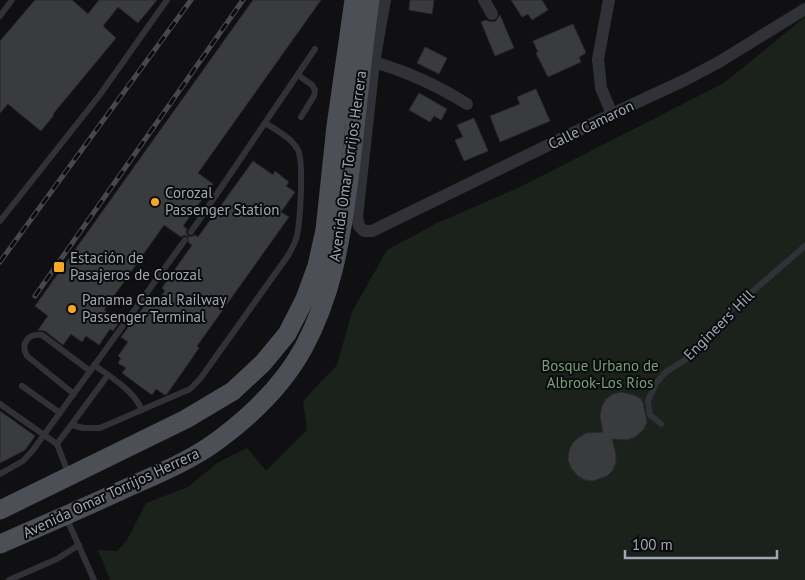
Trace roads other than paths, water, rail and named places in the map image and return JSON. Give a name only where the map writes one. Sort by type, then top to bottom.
[{"type":"main road","name":"Avenida Omar Torrijos Herrera","points":[[0,510],[186,420],[234,391],[263,363],[287,334],[305,299],[317,266],[325,230],[336,126],[354,0]]},
{"type":"main road","name":"Avenida Omar Torrijos Herrera","points":[[0,544],[184,462],[220,439],[252,412],[282,379],[304,348],[332,277],[340,240],[356,128],[370,0]]},
{"type":"street","points":[[385,0],[374,62],[405,71],[446,91],[467,104]]},
{"type":"street","points":[[484,0],[492,14]]},
{"type":"street","points":[[609,0],[598,59],[601,88],[612,114]]},
{"type":"street","name":"Calle Camaron","points":[[374,62],[357,217],[359,226],[364,231],[372,231],[685,80],[719,62],[805,9]]},
{"type":"lane","points":[[0,16],[12,0]]},
{"type":"lane","points":[[0,222],[99,96],[167,0]]},
{"type":"lane","points":[[191,232],[315,49]]},
{"type":"lane","points":[[298,75],[312,85],[315,90],[314,96],[301,117]]},
{"type":"lane","points":[[72,425],[83,428],[100,428],[190,389],[200,379],[287,258],[296,238],[299,219],[301,160],[298,150],[291,141],[265,123]]},
{"type":"lane","points":[[0,474],[23,460],[44,435],[185,240]]},
{"type":"lane","name":"Engineers' Hill","points":[[660,424],[650,415],[648,400],[656,383],[666,372],[694,354],[730,311],[805,246]]},
{"type":"lane","points":[[74,394],[27,356],[24,344],[30,337],[35,334],[42,335],[92,368],[108,375],[131,393],[138,401],[142,410]]},
{"type":"lane","points":[[57,444],[108,375]]},
{"type":"lane","points":[[22,386],[60,413]]},
{"type":"lane","points":[[0,404],[57,444],[70,476]]},
{"type":"lane","points":[[66,516],[94,580]]},
{"type":"lane","points":[[9,580],[56,560],[79,545]]},
{"type":"railway","points":[[0,262],[191,0]]},
{"type":"railway","points":[[35,296],[243,0]]},
{"type":"place","name":"Corozal Passenger Station","points":[[155,202]]},
{"type":"place","name":"Estación de Pasajeros de Corozal","points":[[59,267]]},
{"type":"place","name":"Panama Canal Railway Passenger Terminal","points":[[72,309]]},
{"type":"park label","name":"Bosque Urbano de Albrook-Los Ríos","points":[[600,374]]}]
